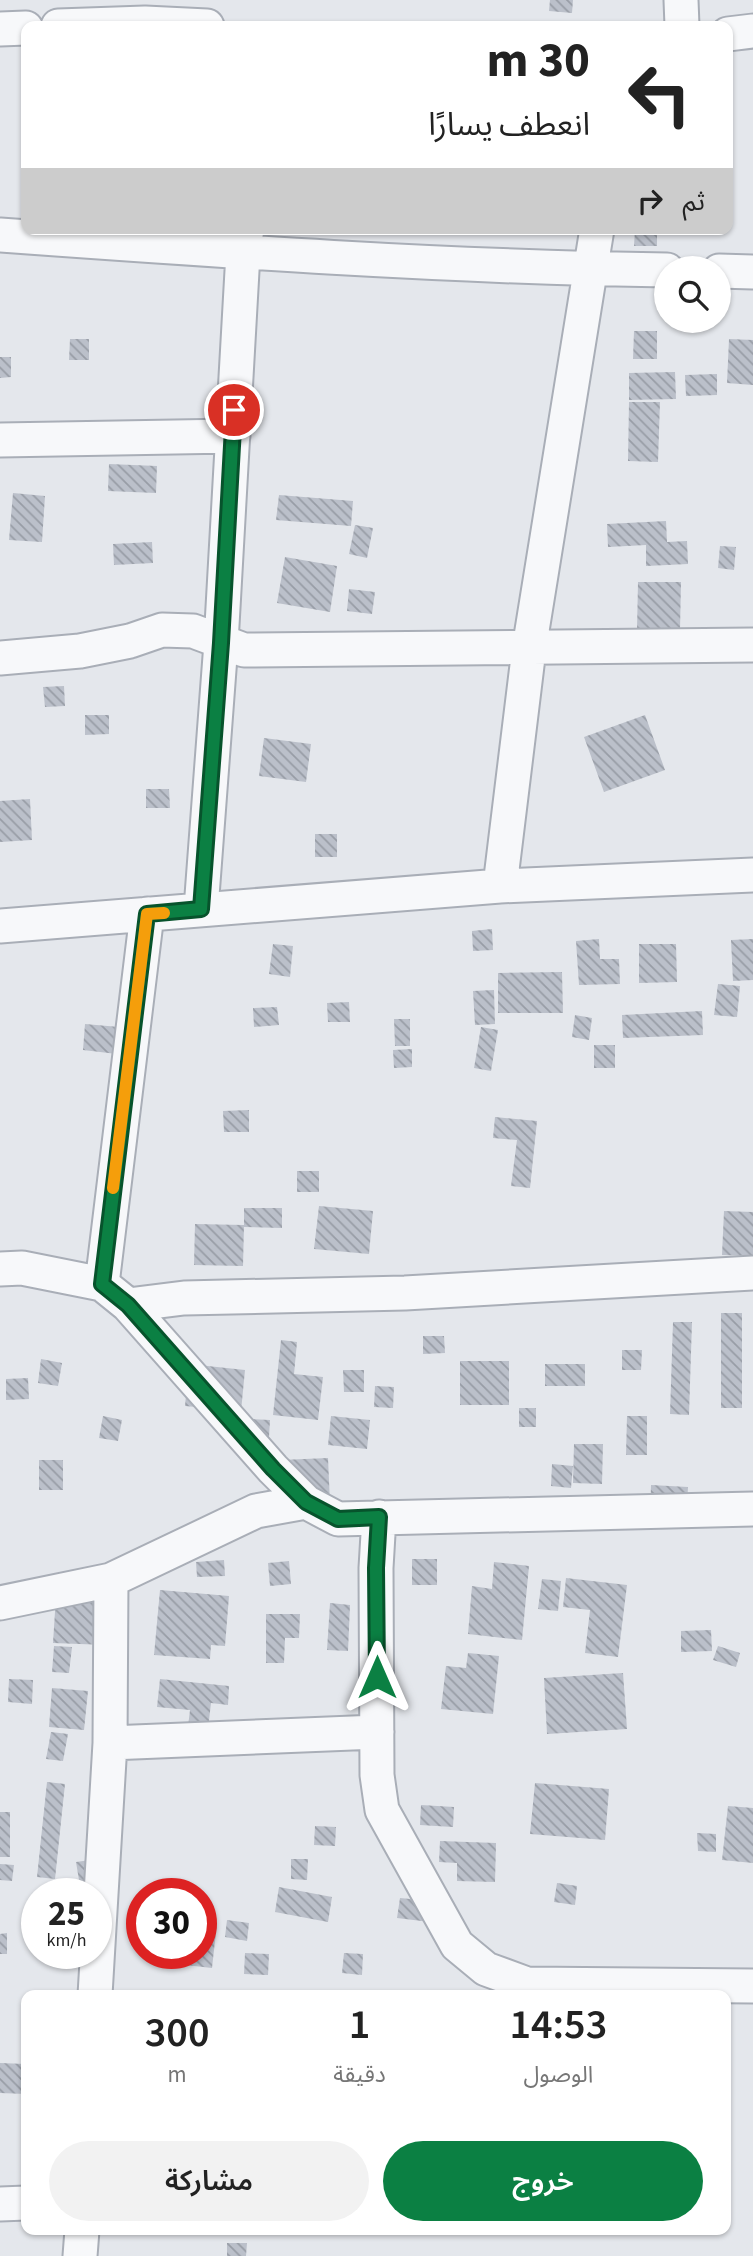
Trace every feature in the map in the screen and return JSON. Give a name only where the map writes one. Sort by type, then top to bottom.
[{"type":"street","points":[[681,0],[682,21]]},
{"type":"street","points":[[87,21],[145,11],[186,21]]},
{"type":"street","points":[[0,29],[21,27]]},
{"type":"street","points":[[733,33],[753,31]]},
{"type":"street","points":[[0,235],[245,241],[590,269],[654,270]]},
{"type":"street","points":[[500,886],[529,649],[596,235]]},
{"type":"street","points":[[201,909],[221,643],[245,241]]},
{"type":"street","points":[[731,271],[753,271]]},
{"type":"street","points":[[0,440],[233,436]]},
{"type":"street","points":[[0,657],[80,651],[130,641],[162,630],[193,631],[244,650],[753,645]]},
{"type":"street","points":[[0,926],[500,886],[753,875]]},
{"type":"street","points":[[102,1284],[147,914]]},
{"type":"street","points":[[0,1269],[22,1268],[102,1284],[128,1305],[273,1469],[306,1502],[338,1519],[753,1509]]},
{"type":"street","points":[[128,1305],[184,1298],[405,1293],[753,1273]]},
{"type":"street","points":[[0,1603],[111,1580],[256,1511],[306,1502]]},
{"type":"street","points":[[379,1517],[376,1568],[377,1775],[382,1810],[457,1945],[486,1969],[527,1984],[753,1986]]},
{"type":"street","points":[[95,1990],[110,1743],[111,1580]]},
{"type":"street","points":[[110,1743],[377,1732]]},
{"type":"street","points":[[0,2204],[21,2203]]},
{"type":"street","points":[[80,2256],[82,2235]]},
{"type":"building","points":[[550,0],[573,0],[572,13],[549,11]]},
{"type":"building","points":[[635,235],[657,235],[657,246],[634,246]]},
{"type":"building","points":[[634,331],[657,333],[657,359],[633,359]]},
{"type":"building","points":[[70,339],[89,339],[89,360],[69,360]]},
{"type":"building","points":[[729,339],[753,340],[753,385],[727,383]]},
{"type":"building","points":[[0,357],[11,357],[11,377],[0,378]]},
{"type":"building","points":[[675,372],[676,399],[629,400],[629,373]]},
{"type":"building","points":[[717,374],[717,395],[686,396],[685,375]]},
{"type":"building","points":[[629,402],[660,402],[658,462],[628,461]]},
{"type":"building","points":[[109,464],[157,466],[156,493],[108,491]]},
{"type":"building","points":[[13,493],[45,496],[42,542],[9,540]]},
{"type":"building","points":[[279,495],[353,501],[351,526],[276,520]]},
{"type":"building","points":[[666,521],[667,542],[687,541],[688,564],[646,566],[646,545],[608,547],[607,524]]},
{"type":"building","points":[[355,525],[373,528],[367,558],[349,554]]},
{"type":"building","points":[[152,542],[153,563],[114,565],[113,544]]},
{"type":"building","points":[[720,546],[736,547],[734,570],[718,568]]},
{"type":"building","points":[[285,557],[337,566],[330,612],[277,603]]},
{"type":"building","points":[[638,582],[681,582],[680,630],[637,630]]},
{"type":"building","points":[[349,589],[375,592],[372,614],[347,611]]},
{"type":"building","points":[[64,686],[65,706],[45,707],[43,687]]},
{"type":"building","points":[[85,715],[109,715],[109,734],[85,735]]},
{"type":"building","points":[[645,715],[665,770],[604,792],[584,737]]},
{"type":"building","points":[[264,738],[311,744],[306,782],[259,776]]},
{"type":"building","points":[[146,789],[169,789],[170,808],[146,808]]},
{"type":"building","points":[[30,799],[32,840],[0,842],[0,801]]},
{"type":"building","points":[[315,834],[337,834],[337,857],[315,857]]},
{"type":"building","points":[[492,929],[493,950],[473,951],[472,931]]},
{"type":"building","points":[[599,939],[600,959],[619,959],[620,984],[579,985],[576,941]]},
{"type":"building","points":[[753,939],[753,980],[733,981],[731,940]]},
{"type":"building","points":[[273,944],[293,946],[290,977],[269,974]]},
{"type":"building","points":[[639,944],[676,944],[677,982],[639,983]]},
{"type":"building","points":[[562,972],[563,1013],[498,1013],[498,973]]},
{"type":"building","points":[[718,984],[740,986],[737,1017],[714,1015]]},
{"type":"building","points":[[494,990],[495,1024],[475,1025],[473,991]]},
{"type":"building","points":[[349,1002],[350,1022],[328,1022],[327,1003]]},
{"type":"building","points":[[277,1007],[279,1025],[254,1027],[253,1008]]},
{"type":"building","points":[[702,1011],[703,1035],[623,1038],[622,1015]]},
{"type":"building","points":[[575,1015],[592,1018],[589,1040],[572,1037]]},
{"type":"building","points":[[394,1019],[410,1019],[410,1046],[395,1046]]},
{"type":"building","points":[[85,1024],[119,1027],[117,1054],[83,1050]]},
{"type":"building","points":[[481,1027],[498,1030],[491,1071],[474,1068]]},
{"type":"building","points":[[594,1045],[615,1045],[615,1068],[594,1068]]},
{"type":"building","points":[[412,1049],[412,1067],[394,1068],[393,1050]]},
{"type":"building","points":[[249,1110],[249,1132],[224,1132],[223,1111]]},
{"type":"building","points":[[495,1117],[537,1121],[530,1188],[511,1186],[517,1140],[493,1138]]},
{"type":"building","points":[[297,1171],[319,1171],[319,1192],[297,1192]]},
{"type":"building","points":[[319,1206],[373,1211],[369,1254],[314,1249]]},
{"type":"building","points":[[244,1208],[282,1208],[282,1228],[244,1227]]},
{"type":"building","points":[[724,1211],[753,1212],[753,1256],[722,1255]]},
{"type":"building","points":[[195,1224],[244,1225],[243,1266],[194,1265]]},
{"type":"building","points":[[721,1313],[742,1313],[742,1408],[721,1408]]},
{"type":"building","points":[[673,1322],[692,1322],[689,1415],[670,1414]]},
{"type":"building","points":[[423,1336],[444,1336],[445,1353],[423,1354]]},
{"type":"building","points":[[281,1340],[297,1342],[294,1374],[323,1377],[318,1420],[273,1415]]},
{"type":"building","points":[[622,1350],[642,1350],[641,1370],[622,1370]]},
{"type":"building","points":[[41,1359],[62,1363],[58,1386],[38,1383]]},
{"type":"building","points":[[460,1361],[509,1361],[509,1405],[460,1405]]},
{"type":"building","points":[[189,1364],[245,1370],[239,1432],[229,1410],[185,1406]]},
{"type":"building","points":[[545,1364],[585,1364],[585,1386],[545,1386]]},
{"type":"building","points":[[343,1370],[364,1370],[364,1392],[344,1392]]},
{"type":"building","points":[[28,1378],[29,1399],[6,1400],[6,1379]]},
{"type":"building","points":[[375,1386],[394,1387],[393,1408],[374,1407]]},
{"type":"building","points":[[519,1408],[536,1408],[536,1427],[519,1427]]},
{"type":"building","points":[[103,1416],[122,1420],[118,1441],[99,1438]]},
{"type":"building","points":[[331,1416],[370,1420],[367,1449],[328,1445]]},
{"type":"building","points":[[627,1416],[647,1416],[647,1455],[626,1455]]},
{"type":"building","points":[[249,1419],[270,1420],[269,1437],[248,1436]]},
{"type":"building","points":[[574,1444],[603,1444],[602,1484],[573,1483]]},
{"type":"building","points":[[328,1458],[330,1503],[281,1460]]},
{"type":"building","points":[[39,1460],[63,1460],[63,1490],[39,1490]]},
{"type":"building","points":[[552,1464],[573,1466],[571,1488],[551,1486]]},
{"type":"building","points":[[651,1485],[688,1487],[686,1522],[650,1520]]},
{"type":"building","points":[[412,1559],[437,1559],[437,1585],[412,1585]]},
{"type":"building","points":[[224,1560],[225,1576],[197,1577],[196,1562]]},
{"type":"building","points":[[289,1561],[291,1584],[270,1586],[268,1563]]},
{"type":"building","points":[[494,1562],[529,1566],[522,1640],[468,1634],[472,1586],[492,1589]]},
{"type":"building","points":[[566,1578],[627,1585],[618,1657],[585,1653],[590,1610],[563,1607]]},
{"type":"building","points":[[542,1579],[561,1581],[558,1611],[538,1609]]},
{"type":"building","points":[[160,1590],[229,1596],[225,1646],[211,1645],[210,1659],[154,1655]]},
{"type":"building","points":[[56,1596],[108,1599],[106,1645],[53,1643]]},
{"type":"building","points":[[330,1603],[350,1605],[348,1651],[327,1650]]},
{"type":"building","points":[[266,1614],[300,1614],[299,1638],[285,1638],[284,1663],[266,1663]]},
{"type":"building","points":[[711,1630],[712,1651],[681,1652],[681,1631]]},
{"type":"building","points":[[54,1646],[72,1647],[69,1673],[52,1672]]},
{"type":"building","points":[[718,1646],[740,1653],[736,1667],[713,1660]]},
{"type":"building","points":[[468,1653],[499,1656],[493,1714],[441,1709],[446,1666],[466,1668]]},
{"type":"building","points":[[623,1673],[627,1729],[547,1734],[544,1678]]},
{"type":"building","points":[[9,1679],[33,1680],[32,1704],[8,1702]]},
{"type":"building","points":[[160,1679],[229,1686],[228,1705],[211,1703],[208,1729],[188,1727],[190,1710],[157,1707]]},
{"type":"building","points":[[52,1688],[88,1691],[84,1730],[49,1727]]},
{"type":"building","points":[[51,1732],[68,1734],[63,1761],[46,1759]]},
{"type":"building","points":[[47,1782],[65,1784],[55,1878],[37,1877]]},
{"type":"building","points":[[535,1783],[609,1789],[605,1840],[530,1834]]},
{"type":"building","points":[[421,1805],[454,1807],[453,1827],[420,1825]]},
{"type":"building","points":[[728,1806],[753,1808],[753,1863],[722,1860]]},
{"type":"building","points":[[0,1812],[10,1812],[10,1857],[0,1857]]},
{"type":"building","points":[[315,1826],[336,1827],[335,1846],[314,1845]]},
{"type":"building","points":[[697,1833],[716,1834],[716,1852],[698,1851]]},
{"type":"building","points":[[440,1841],[496,1843],[495,1882],[457,1881],[457,1863],[439,1862]]},
{"type":"building","points":[[97,1859],[100,1878],[79,1878],[76,1862]]},
{"type":"building","points":[[291,1859],[308,1859],[307,1880],[291,1879]]},
{"type":"building","points":[[0,1864],[14,1865],[12,1881],[0,1880]]},
{"type":"building","points":[[557,1883],[577,1886],[575,1905],[554,1902]]},
{"type":"building","points":[[279,1887],[332,1897],[328,1922],[275,1912]]},
{"type":"building","points":[[400,1898],[431,1901],[430,1922],[397,1918]]},
{"type":"building","points":[[227,1920],[249,1923],[247,1941],[225,1937]]},
{"type":"building","points":[[7,1933],[7,1954],[0,1954],[0,1934]]},
{"type":"building","points":[[245,1953],[269,1954],[268,1975],[244,1974]]},
{"type":"building","points":[[344,1953],[363,1954],[362,1975],[342,1973]]},
{"type":"building","points":[[0,2063],[21,2064],[21,2094],[0,2093]]},
{"type":"building","points":[[227,2243],[247,2243],[246,2256],[227,2256]]},
{"type":"slow traffic","points":[[113,1188],[147,914],[164,913]]},
{"type":"route","points":[[234,410],[221,643],[201,909],[147,914],[102,1284],[128,1305],[273,1469],[306,1502],[338,1519],[379,1517],[376,1568],[377,1677]]}]
